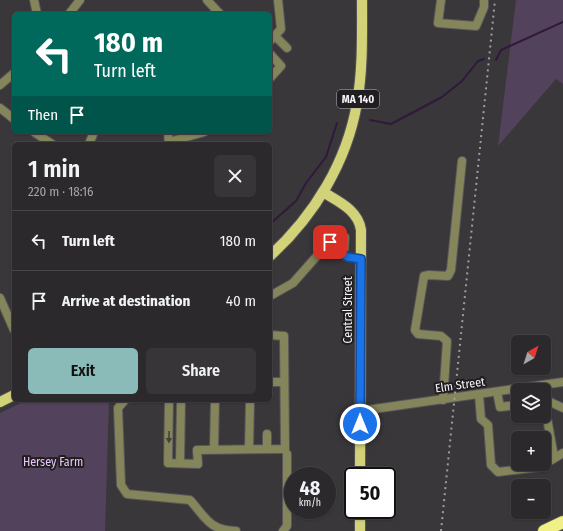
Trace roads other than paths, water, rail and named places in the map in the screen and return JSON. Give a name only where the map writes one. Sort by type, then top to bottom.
[{"type":"highway","points":[[544,531],[563,522]]},
{"type":"main road","name":"MA 140","points":[[272,254],[302,222],[323,192],[345,147],[356,107],[361,68],[362,0]]},
{"type":"main road","name":"Central Street","points":[[323,192],[351,211],[358,220],[361,233],[360,467]]},
{"type":"main road","points":[[0,402],[12,396]]},
{"type":"main road","points":[[360,519],[360,531]]},
{"type":"street","points":[[34,0],[37,12]]},
{"type":"street","points":[[71,12],[80,0]]},
{"type":"street","points":[[207,0],[218,12]]},
{"type":"street","points":[[278,0],[277,8],[280,12]]},
{"type":"street","points":[[283,0],[282,9],[280,12],[281,29],[272,38],[287,48]]},
{"type":"street","points":[[441,0],[438,23],[476,26],[484,7],[484,0]]},
{"type":"street","points":[[272,56],[281,66],[272,76]]},
{"type":"street","points":[[0,85],[12,75]]},
{"type":"street","points":[[0,108],[12,117]]},
{"type":"street","points":[[37,134],[49,142]]},
{"type":"street","points":[[172,142],[198,134]]},
{"type":"street","points":[[443,400],[447,341],[441,336],[418,334],[415,330],[424,276],[448,276],[451,270],[462,160]]},
{"type":"street","points":[[272,295],[293,283],[338,232],[345,237],[344,254]]},
{"type":"street","points":[[330,242],[349,258],[361,259]]},
{"type":"street","points":[[0,298],[12,325]]},
{"type":"street","points":[[169,402],[168,463],[198,464],[198,450],[284,449],[284,336],[272,335]]},
{"type":"street","points":[[272,382],[284,382]]},
{"type":"street","name":"Elm Street","points":[[551,384],[563,382]]},
{"type":"street","name":"Elm Street","points":[[360,411],[511,390]]},
{"type":"street","points":[[497,392],[500,407],[511,406]]},
{"type":"street","points":[[479,395],[481,419],[488,425],[491,465],[498,472],[540,467],[563,453]]},
{"type":"street","points":[[123,402],[118,408],[121,485],[127,494],[190,500],[211,526],[227,531],[236,531]]},
{"type":"street","points":[[180,464],[182,402]]},
{"type":"street","points":[[214,449],[215,402]]},
{"type":"street","points":[[249,449],[250,402]]},
{"type":"street","points":[[551,403],[563,408]]},
{"type":"street","points":[[547,423],[554,458]]},
{"type":"street","points":[[267,434],[267,449]]},
{"type":"street","points":[[283,531],[287,526],[287,454]]},
{"type":"waterway","points":[[496,60],[501,50],[563,22]]},
{"type":"waterway","points":[[370,120],[391,124],[442,97],[462,81],[478,61],[484,59]]},
{"type":"waterway","points":[[272,222],[296,201],[306,183],[326,157],[337,123]]},
{"type":"railway","points":[[441,531],[495,0]]},
{"type":"park label","name":"Hersey Farm","points":[[53,462]]}]
